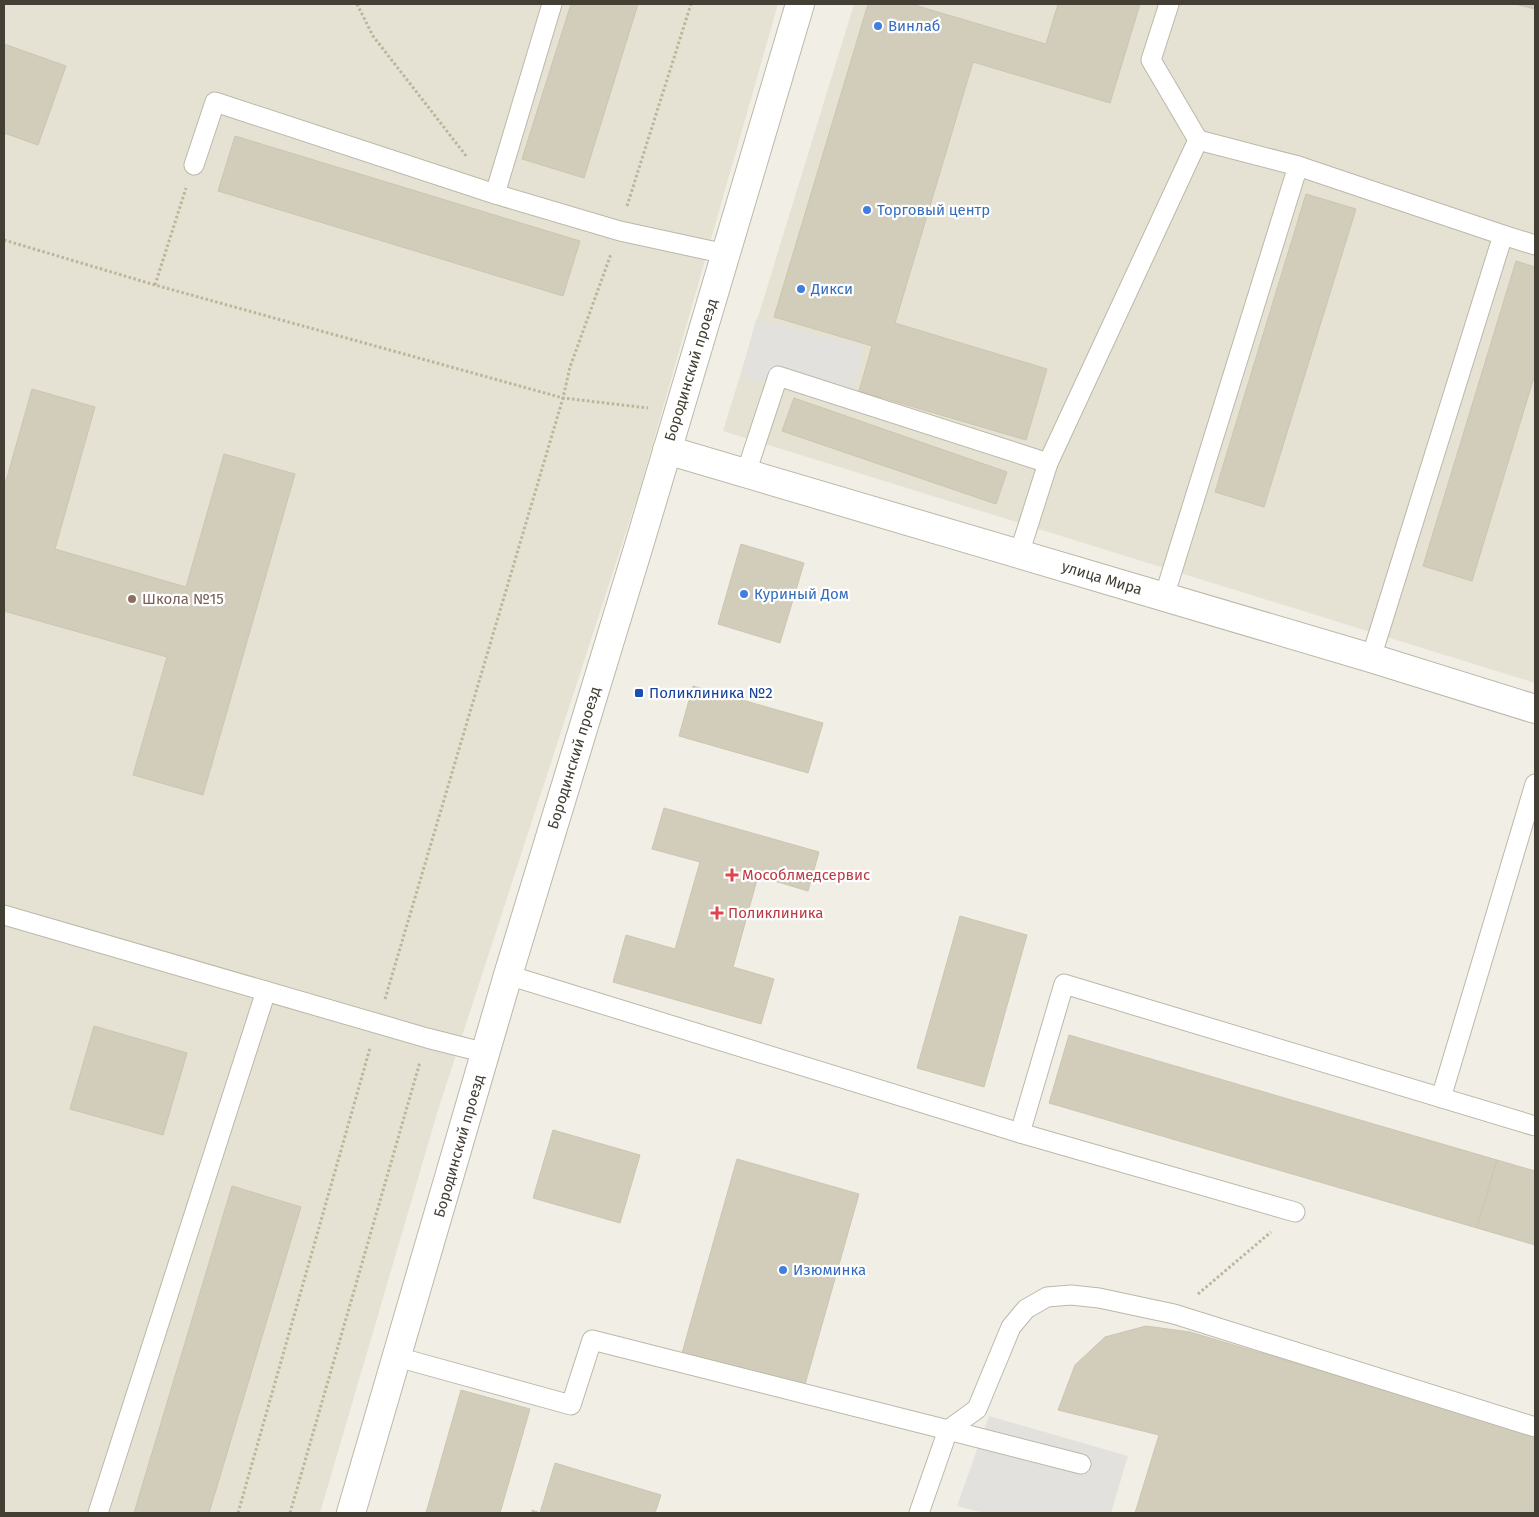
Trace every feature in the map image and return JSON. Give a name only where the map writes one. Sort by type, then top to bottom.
[{"type":"street","name":"Бородинский проезд","points":[[350,1513],[508,975],[668,450],[800,4]]},
{"type":"street","name":"улица Мира","points":[[668,450],[1535,708]]},
{"type":"lane","points":[[495,194],[552,4]]},
{"type":"lane","points":[[1169,4],[1151,60],[1198,140],[1298,166],[1535,246]]},
{"type":"lane","points":[[194,165],[215,102],[495,194],[620,231],[726,254]]},
{"type":"lane","points":[[1019,554],[1048,463],[1198,140]]},
{"type":"lane","points":[[1164,597],[1298,166]]},
{"type":"lane","points":[[1372,658],[1503,234]]},
{"type":"lane","points":[[746,473],[778,376],[1048,463]]},
{"type":"lane","points":[[1441,1098],[1535,784]]},
{"type":"lane","points":[[4,915],[427,1038],[486,1053]]},
{"type":"lane","points":[[508,975],[1020,1133],[1295,1212]]},
{"type":"lane","points":[[1020,1133],[1064,984],[1535,1126]]},
{"type":"lane","points":[[98,1513],[266,991]]},
{"type":"lane","points":[[919,1513],[948,1430],[977,1409],[1011,1327],[1026,1310],[1047,1297],[1071,1295],[1090,1297],[1174,1314],[1535,1427]]},
{"type":"lane","points":[[397,1357],[571,1405],[592,1340],[1081,1464]]},
{"type":"path","points":[[357,4],[373,36],[495,194]]},
{"type":"path","points":[[238,1513],[378,1023],[563,398],[570,367],[620,231],[691,4]]},
{"type":"path","points":[[155,285],[194,165]]},
{"type":"path","points":[[4,240],[155,285],[563,398],[648,408],[678,414]]},
{"type":"path","points":[[290,1513],[427,1038]]},
{"type":"path","points":[[1174,1314],[1295,1212]]},
{"type":"shaded area","points":[[4,4],[778,4],[639,492],[439,1107],[320,1513],[4,1513]]},
{"type":"shaded area","points":[[854,4],[1535,4],[1535,683],[723,431]]},
{"type":"shaded area","points":[[756,319],[864,347],[850,403],[741,376]]},
{"type":"shaded area","points":[[989,1416],[1128,1456],[1111,1513],[984,1513],[957,1506]]},
{"type":"building","points":[[571,4],[638,4],[584,178],[522,159]]},
{"type":"building","name":"Торговый центр","points":[[868,4],[911,4],[1046,44],[1058,4],[1140,4],[1110,103],[973,62],[895,323],[1047,369],[1026,440],[859,391],[872,346],[774,317]]},
{"type":"building","points":[[1515,4],[1535,4],[1535,9]]},
{"type":"building","points":[[4,44],[66,66],[38,145],[4,133]]},
{"type":"building","points":[[235,136],[580,241],[563,296],[218,191]]},
{"type":"building","points":[[1306,194],[1356,209],[1264,507],[1215,492]]},
{"type":"building","points":[[1516,261],[1535,267],[1535,374],[1472,581],[1423,566]]},
{"type":"building","name":"Школа №15","points":[[32,389],[95,407],[55,549],[186,587],[224,454],[295,474],[203,795],[133,775],[167,657],[4,611],[4,488]]},
{"type":"building","points":[[794,398],[1007,472],[996,504],[782,431]]},
{"type":"building","points":[[741,544],[804,563],[780,643],[718,624]]},
{"type":"building","points":[[693,686],[823,723],[808,773],[679,736]]},
{"type":"building","name":"Поликлиника","points":[[664,808],[819,852],[808,891],[758,876],[733,967],[774,979],[761,1024],[613,982],[626,935],[675,949],[700,862],[652,849]]},
{"type":"building","points":[[960,916],[1027,935],[984,1087],[917,1068]]},
{"type":"building","points":[[94,1026],[187,1053],[163,1135],[70,1109]]},
{"type":"building","points":[[1069,1035],[1497,1160],[1477,1228],[1049,1103]]},
{"type":"building","points":[[553,1130],[640,1155],[620,1223],[533,1198]]},
{"type":"building","points":[[737,1159],[859,1194],[804,1388],[682,1353]]},
{"type":"building","points":[[1497,1160],[1535,1171],[1535,1245],[1477,1228]]},
{"type":"building","points":[[232,1186],[301,1207],[209,1513],[134,1513]]},
{"type":"building","points":[[1146,1326],[1190,1332],[1535,1434],[1535,1513],[1135,1513],[1159,1435],[1058,1410],[1075,1365],[1105,1337]]},
{"type":"building","points":[[461,1390],[530,1409],[500,1513],[426,1513]]},
{"type":"building","points":[[555,1463],[661,1495],[655,1513],[540,1513]]},
{"type":"place","name":"Винлаб","points":[[878,26]]},
{"type":"place","name":"Торговый центр","points":[[867,210]]},
{"type":"place","name":"Дикси","points":[[801,289]]},
{"type":"place","name":"Куриный Дом","points":[[744,594]]},
{"type":"place","name":"Школа №15","points":[[132,599]]},
{"type":"place","name":"Поликлиника №2","points":[[639,693]]},
{"type":"place","name":"Мособлмедсервис","points":[[732,875]]},
{"type":"place","name":"Поликлиника","points":[[717,913]]},
{"type":"place","name":"Изюминка","points":[[783,1270]]}]
